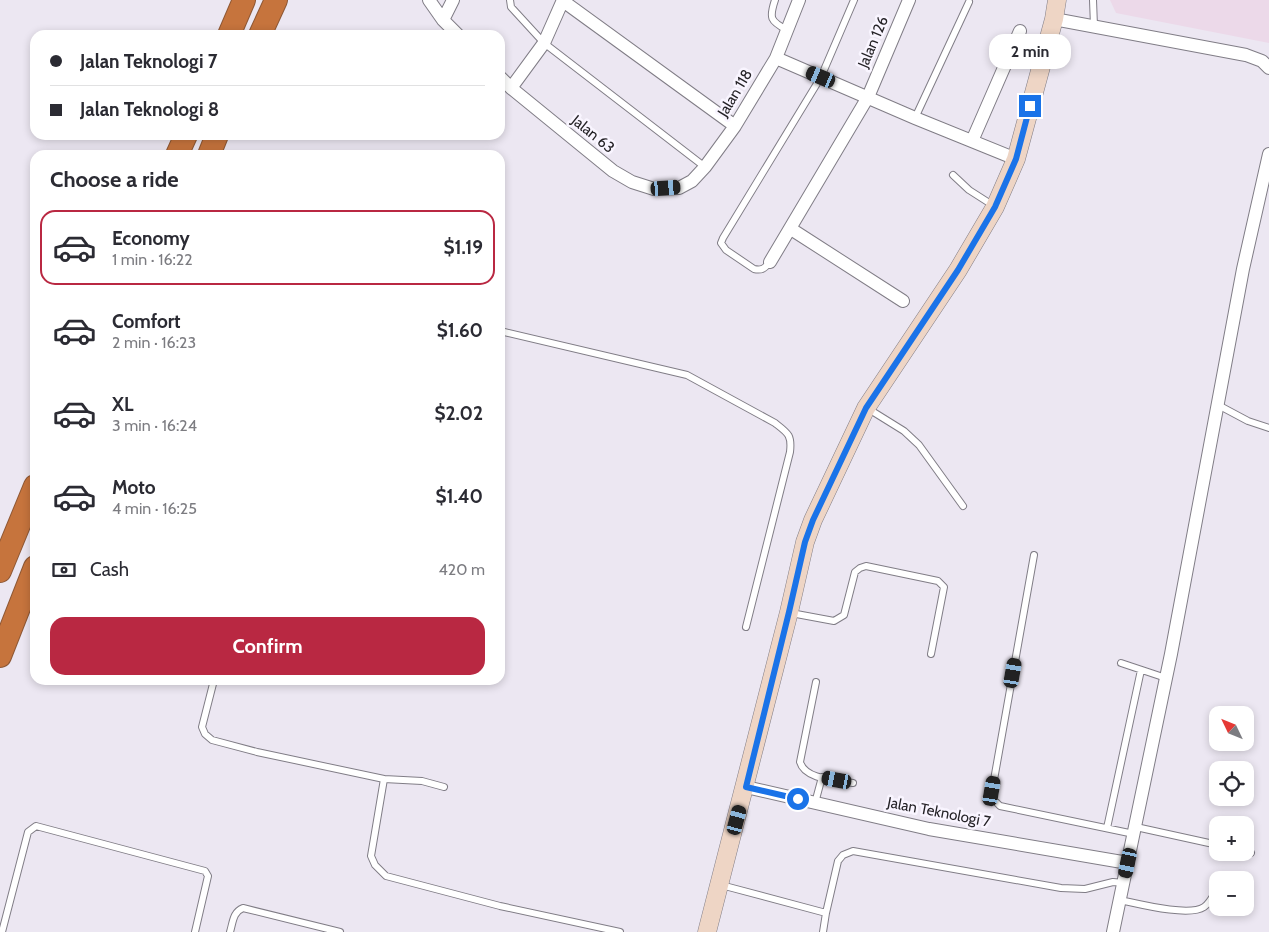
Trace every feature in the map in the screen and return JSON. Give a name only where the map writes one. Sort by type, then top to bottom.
[{"type":"highway","points":[[262,30],[276,0]]},
{"type":"highway","points":[[231,30],[241,1]]},
{"type":"highway","points":[[0,570],[30,498]]},
{"type":"highway","points":[[0,656],[30,580]]},
{"type":"street","points":[[429,0],[453,30]]},
{"type":"street","points":[[444,20],[453,0]]},
{"type":"street","points":[[511,88],[544,43],[563,0],[735,126]]},
{"type":"street","name":"Jalan 118","points":[[679,188],[692,180],[705,167],[735,126],[776,58],[798,0]]},
{"type":"street","name":"Jalan 126","points":[[770,262],[868,97],[909,0]]},
{"type":"street","points":[[707,932],[746,787],[805,542],[813,520],[866,408],[958,270],[995,207],[1016,159],[1054,19],[1057,0]]},
{"type":"street","points":[[1054,19],[1246,55],[1262,61],[1269,68]]},
{"type":"street","points":[[972,141],[1020,31]]},
{"type":"street","points":[[776,58],[1016,159]]},
{"type":"street","name":"Jalan 63","points":[[505,82],[613,171],[632,182],[654,189],[679,188]]},
{"type":"street","points":[[1113,932],[1166,678],[1244,269],[1269,154]]},
{"type":"street","points":[[790,228],[903,301]]},
{"type":"street","name":"Jalan Teknologi 7","points":[[746,787],[929,828],[1128,863]]},
{"type":"lane","points":[[510,0],[511,7],[544,43],[705,167]]},
{"type":"lane","points":[[776,0],[772,11],[774,24],[787,30]]},
{"type":"lane","points":[[770,262],[759,271],[726,250],[721,243],[821,77],[854,0]]},
{"type":"lane","points":[[1093,0],[1094,26]]},
{"type":"lane","points":[[915,118],[969,2]]},
{"type":"lane","points":[[953,175],[969,190],[995,207]]},
{"type":"lane","points":[[505,332],[687,375],[775,423],[788,433],[791,442],[790,452],[746,626]]},
{"type":"lane","points":[[1218,405],[1248,421],[1269,428]]},
{"type":"lane","points":[[866,408],[904,431],[919,446],[963,506]]},
{"type":"lane","points":[[1034,555],[992,791],[994,800],[1000,806],[1107,828],[1135,830],[1209,843]]},
{"type":"lane","points":[[789,612],[834,621],[839,619],[844,615],[855,572],[866,566],[938,581],[944,588],[931,654]]},
{"type":"lane","points":[[1121,663],[1166,678]]},
{"type":"lane","points":[[1107,828],[1141,670]]},
{"type":"lane","points":[[816,682],[800,762],[809,774],[852,783]]},
{"type":"lane","points":[[213,685],[202,727],[205,734],[212,740],[257,752],[384,779],[422,781],[444,787]]},
{"type":"lane","points":[[815,803],[822,777]]},
{"type":"lane","points":[[384,779],[372,856],[375,865],[386,876],[500,906],[620,932]]},
{"type":"lane","points":[[2,932],[28,832],[36,826],[205,871],[208,876],[195,932]]},
{"type":"lane","points":[[823,932],[838,861],[843,855],[853,851],[1061,888],[1085,889],[1113,882],[1124,884]]},
{"type":"lane","points":[[720,885],[826,913]]},
{"type":"lane","points":[[1120,900],[1182,911],[1194,911],[1206,907],[1209,902]]},
{"type":"lane","points":[[230,932],[234,915],[243,908],[322,930],[340,932]]},
{"type":"shaded area","points":[[1110,0],[1269,0],[1269,43],[1116,13]]},
{"type":"route","points":[[798,799],[746,787],[805,542],[813,520],[866,408],[958,270],[995,207],[1016,159],[1030,106]]}]
